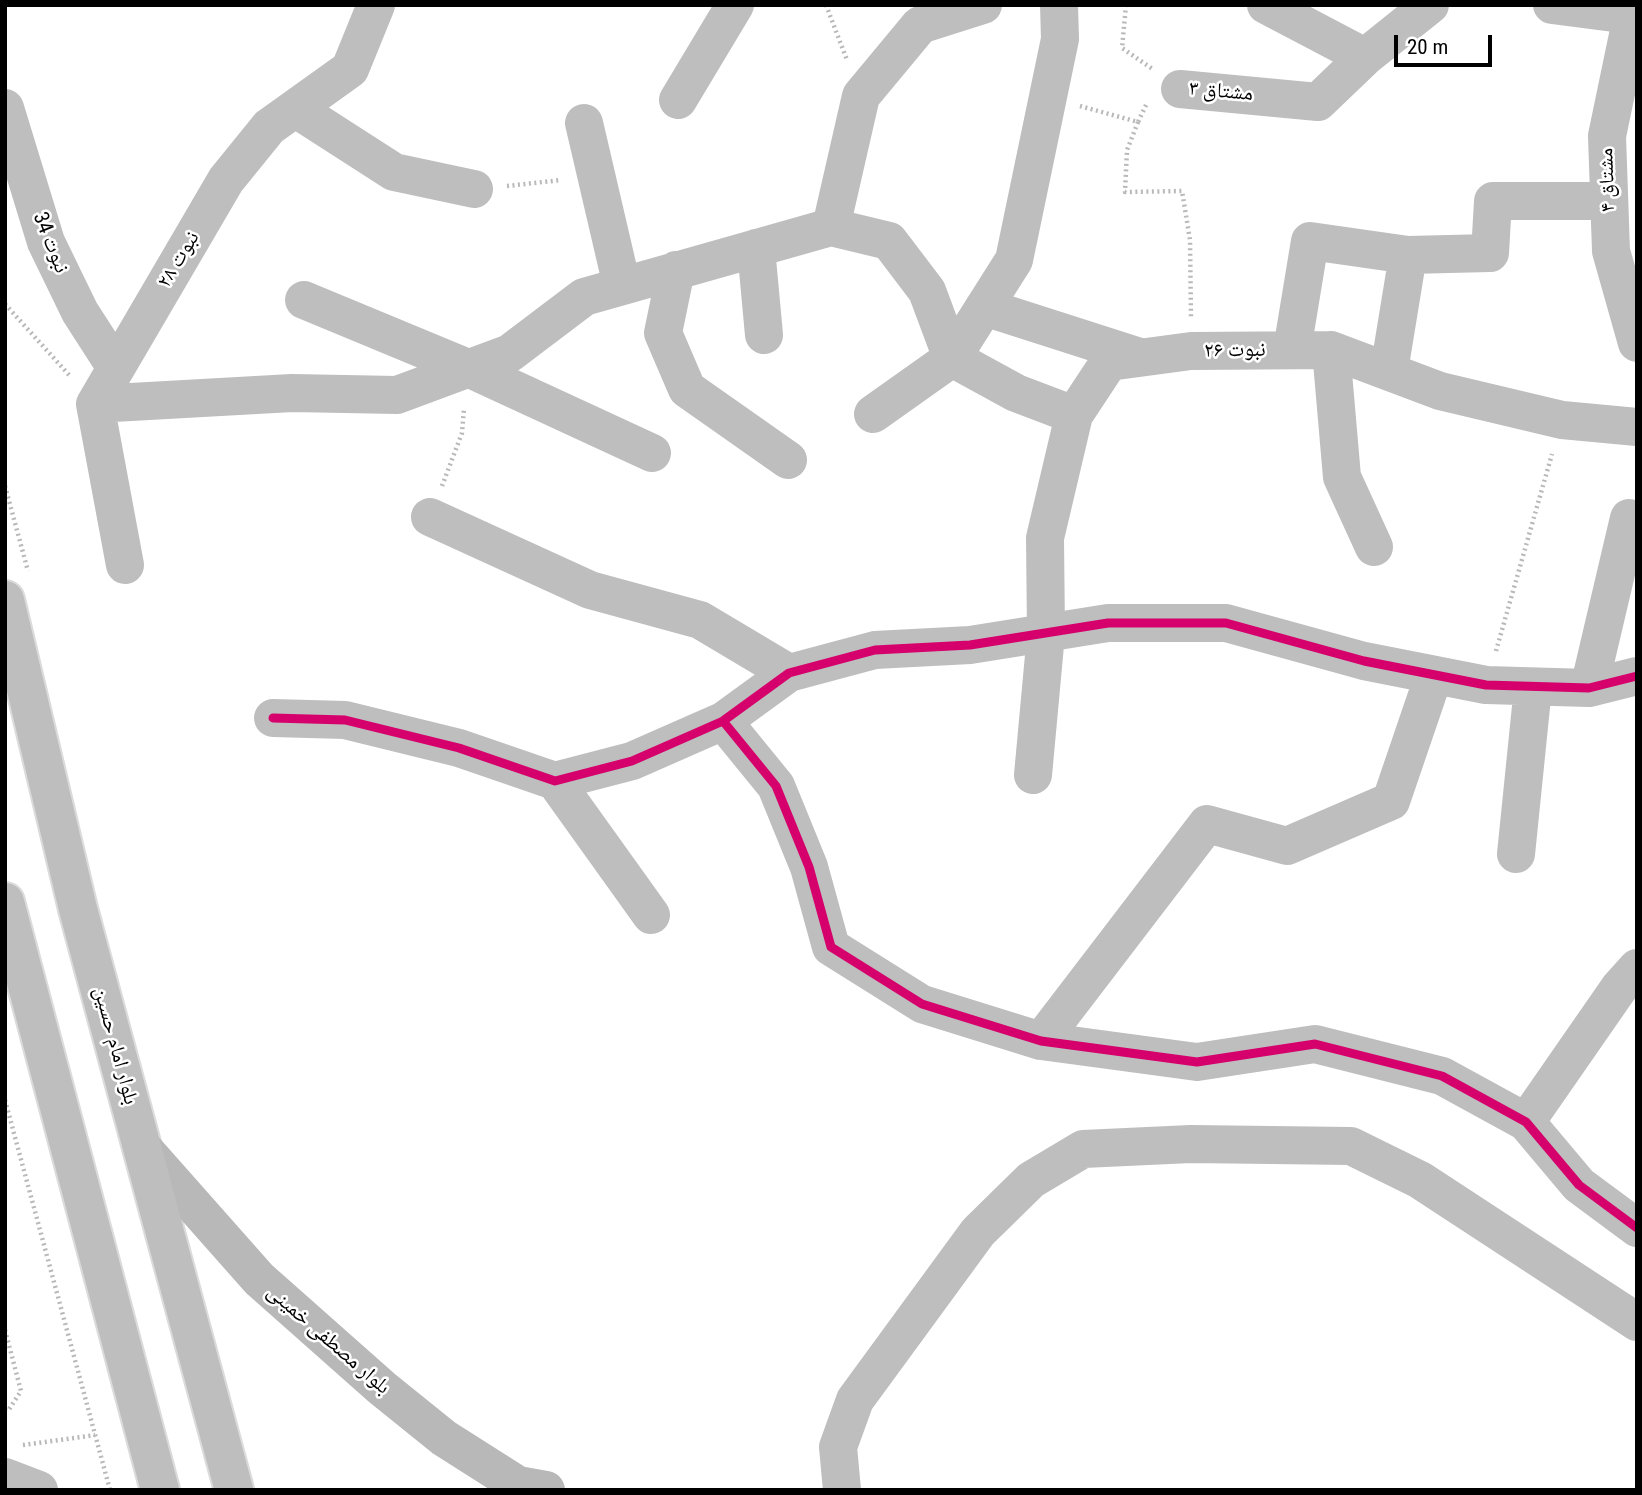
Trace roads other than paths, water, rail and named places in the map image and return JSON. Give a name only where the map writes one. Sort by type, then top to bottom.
[{"type":"main road","name":"بلوار مصطفی خمینی","points":[[143,1147],[259,1279],[382,1388],[444,1438],[523,1488]]},
{"type":"street","name":"نبوت ۲۸","points":[[95,404],[226,180],[270,127],[350,69],[376,5]]},
{"type":"street","points":[[678,100],[735,5]]},
{"type":"street","points":[[831,227],[861,96],[920,25],[983,5]]},
{"type":"street","points":[[873,414],[952,358],[1014,260],[1059,39],[1059,5]]},
{"type":"street","points":[[1266,5],[1365,57]]},
{"type":"street","name":"مشتاق ۳","points":[[1180,89],[1318,102],[1365,57],[1430,5]]},
{"type":"street","points":[[1552,5],[1635,16]]},
{"type":"street","name":"مشتاق ۴","points":[[1635,16],[1629,77],[1607,136],[1611,251],[1637,343]]},
{"type":"street","name":"نبوت 34","points":[[5,108],[46,242],[80,313],[116,368]]},
{"type":"street","points":[[296,109],[394,172],[474,189]]},
{"type":"street","points":[[584,123],[622,286]]},
{"type":"street","points":[[1292,350],[1310,241],[1408,255],[1490,253],[1493,201],[1609,201]]},
{"type":"street","points":[[125,565],[95,404],[292,393],[397,395],[510,353],[584,297],[831,227],[890,241],[927,291],[952,358],[1016,393],[1074,415]]},
{"type":"street","points":[[756,248],[764,335]]},
{"type":"street","points":[[1389,371],[1408,255]]},
{"type":"street","points":[[676,270],[663,333],[687,389],[788,460]]},
{"type":"street","points":[[304,300],[468,368],[652,453]]},
{"type":"street","points":[[984,307],[1142,357]]},
{"type":"street","points":[[1331,350],[1342,477],[1374,547]]},
{"type":"street","name":"نبوت ۲۶","points":[[1033,775],[1046,634],[1045,537],[1074,415],[1109,362],[1191,351],[1331,350],[1440,391],[1562,420],[1637,427]]},
{"type":"street","points":[[430,517],[590,590],[700,620],[789,673]]},
{"type":"street","points":[[1589,688],[1629,518]]},
{"type":"street","name":"بلوار امام حسین","points":[[5,600],[78,909],[234,1490]]},
{"type":"street","points":[[273,718],[345,720],[459,748],[555,780],[632,761],[723,721],[789,673],[875,650],[970,645],[1108,623],[1226,623],[1364,661],[1486,685],[1589,688],[1637,676]]},
{"type":"street","points":[[1041,1041],[1207,824],[1287,846],[1391,800],[1434,675]]},
{"type":"street","points":[[1516,855],[1533,687]]},
{"type":"street","points":[[723,721],[776,786],[809,867],[831,947],[922,1004],[1041,1041],[1197,1062],[1315,1044],[1442,1076],[1526,1122],[1578,1185],[1637,1228]]},
{"type":"street","points":[[555,780],[651,915]]},
{"type":"street","points":[[5,902],[160,1490]]},
{"type":"street","points":[[1526,1122],[1619,988],[1637,968]]},
{"type":"street","points":[[842,1490],[838,1447],[855,1400],[978,1232],[1031,1180],[1083,1149],[1191,1144],[1351,1146],[1420,1180],[1637,1322]]},
{"type":"street","points":[[12,1462],[38,1490]]}]
